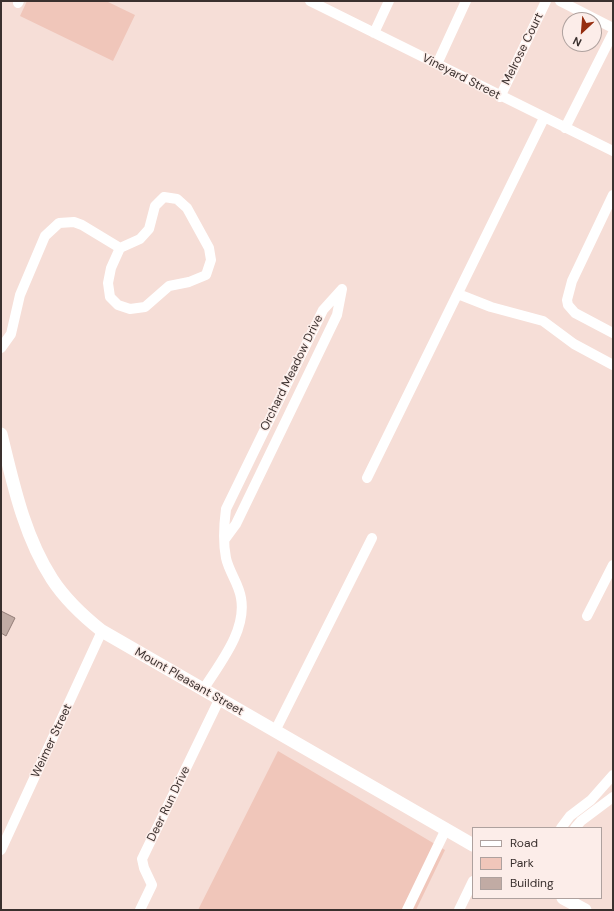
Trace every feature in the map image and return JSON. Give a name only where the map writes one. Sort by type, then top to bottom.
[{"type":"main road","name":"Mount Pleasant Street","points":[[1,434],[18,499],[40,556],[52,578],[68,600],[82,614],[102,631],[472,844]]},
{"type":"main road","points":[[565,899],[584,910]]},
{"type":"street","name":"Vineyard Street","points":[[310,1],[500,97],[613,151]]},
{"type":"street","points":[[374,33],[389,1]]},
{"type":"street","points":[[436,64],[466,1]]},
{"type":"street","name":"Melrose Court","points":[[500,97],[546,1]]},
{"type":"street","points":[[560,1],[613,28]]},
{"type":"street","points":[[565,128],[613,33]]},
{"type":"street","points":[[367,478],[544,118]]},
{"type":"street","points":[[613,195],[568,290],[567,300],[568,305],[575,313],[613,333]]},
{"type":"street","points":[[164,197],[177,199],[187,208],[208,248],[211,260],[206,275],[189,282],[169,286],[145,307],[130,309],[118,305],[110,297],[108,283],[111,268],[120,248],[140,239],[150,229],[155,206],[164,197]]},
{"type":"street","points":[[1,348],[11,334],[20,295],[45,236],[58,223],[74,222],[82,225],[120,248]]},
{"type":"street","name":"Orchard Meadow Drive","points":[[203,690],[234,639],[240,620],[242,599],[226,558],[224,524],[226,509],[323,310],[342,289],[337,315],[236,524],[226,539]]},
{"type":"street","points":[[458,294],[491,307],[543,321],[574,344],[613,365]]},
{"type":"street","points":[[276,731],[372,538]]},
{"type":"street","points":[[587,616],[613,565]]},
{"type":"street","name":"Weimer Street","points":[[1,850],[102,631]]},
{"type":"street","name":"Deer Run Drive","points":[[140,910],[152,885],[144,868],[142,859],[220,700]]},
{"type":"street","points":[[561,827],[570,816],[591,800],[613,775]]},
{"type":"street","points":[[576,827],[613,797]]},
{"type":"street","points":[[407,910],[446,829]]},
{"type":"street","points":[[459,910],[472,883]]},
{"type":"green space","points":[[27,1],[106,1],[135,15],[113,61],[20,16]]},
{"type":"green space","points":[[278,751],[445,850],[416,910],[198,910]]},
{"type":"building","points":[[1,611],[15,618],[6,636],[1,633]]}]
